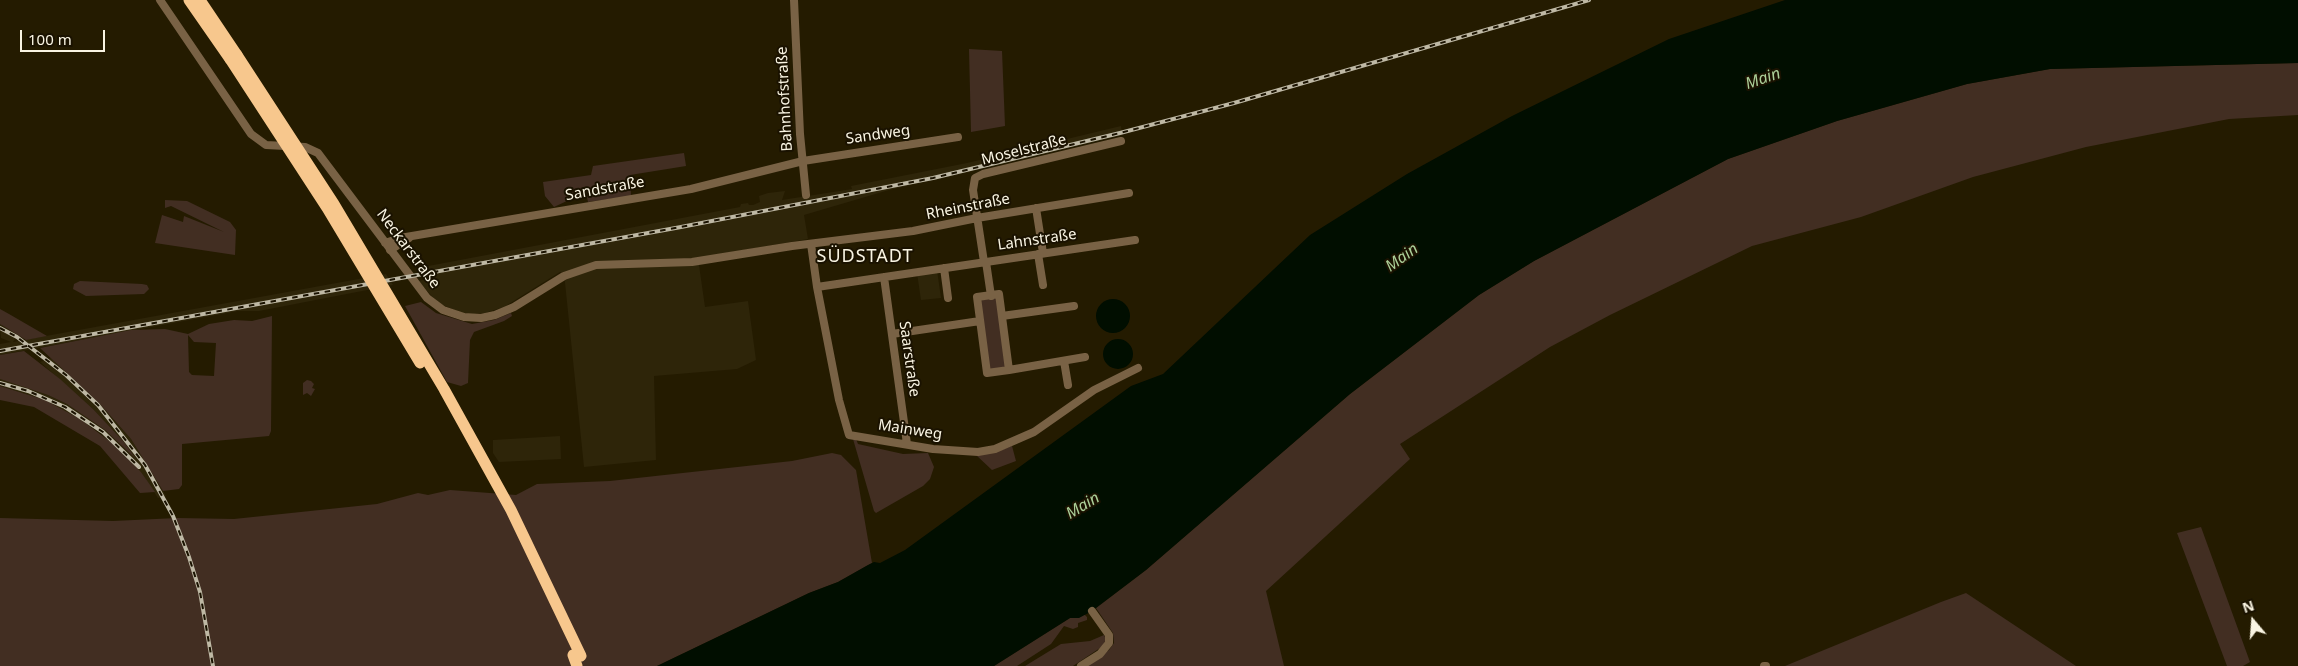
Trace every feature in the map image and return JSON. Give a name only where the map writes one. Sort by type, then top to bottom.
[{"type":"highway","points":[[189,0],[234,57],[334,204],[444,389],[515,518],[586,666]]},
{"type":"highway","points":[[200,0],[434,386],[516,536],[577,666]]},
{"type":"street","name":"Neckarstraße","points":[[160,0],[251,134],[266,145],[305,147],[318,153],[420,289],[435,305],[453,314],[475,318],[504,311],[557,279],[587,267],[605,264],[684,262],[811,244]]},
{"type":"street","name":"Bahnhofstraße","points":[[794,0],[806,196]]},
{"type":"street","name":"Sandweg","points":[[803,161],[958,137]]},
{"type":"street","name":"Moselstraße","points":[[991,296],[977,218],[973,183],[978,175],[1121,141]]},
{"type":"street","name":"Sandstraße","points":[[388,247],[411,237],[691,189],[803,161]]},
{"type":"street","name":"Rheinstraße","points":[[811,244],[912,231],[977,218],[1129,193]]},
{"type":"street","points":[[1036,208],[1043,285]]},
{"type":"street","name":"Lahnstraße","points":[[817,286],[1135,240]]},
{"type":"street","name":"Mainweg","points":[[811,244],[817,286],[839,400],[849,434],[907,444],[978,452],[995,449],[1016,442],[1034,432],[1094,390],[1138,368]]},
{"type":"street","points":[[944,268],[948,298]]},
{"type":"street","name":"Saarstraße","points":[[884,277],[907,444]]},
{"type":"street","points":[[1009,370],[999,294],[977,297],[987,373],[1009,370],[1084,358]]},
{"type":"street","points":[[1002,316],[1074,306]]},
{"type":"street","points":[[892,334],[980,321]]},
{"type":"street","points":[[1064,361],[1068,385]]},
{"type":"street","points":[[1081,666],[1100,654],[1109,644],[1108,634],[1092,611]]},
{"type":"shaded area","points":[[969,49],[1002,51],[1005,126],[971,132]]},
{"type":"shaded area","points":[[2298,63],[2298,115],[2229,119],[2086,147],[1973,177],[1861,217],[1752,246],[1610,315],[1550,347],[1400,444],[1410,459],[1266,591],[1284,666],[1086,666],[1109,650],[1114,643],[1113,633],[1096,608],[1146,570],[1350,394],[1479,295],[1534,261],[1728,159],[1837,121],[1967,84],[2050,69]]},
{"type":"shaded area","points":[[1121,126],[1122,135],[889,190],[804,215],[808,239],[698,258],[705,307],[748,301],[756,360],[737,369],[654,376],[656,460],[584,467],[564,273],[560,272],[504,307],[485,313],[474,314],[461,313],[438,303],[418,281],[429,279],[423,267],[740,207],[741,204],[748,203],[753,205],[760,202],[759,196],[768,193],[785,191],[782,200],[852,189],[851,186],[967,163]]},
{"type":"shaded area","points":[[684,153],[686,166],[630,175],[631,196],[588,202],[586,192],[554,207],[545,196],[543,182],[591,175],[593,166]]},
{"type":"shaded area","points":[[165,200],[187,201],[230,222],[236,230],[235,255],[155,243],[162,215],[183,222],[184,216],[224,232],[171,206],[165,208]]},
{"type":"shaded area","points":[[937,270],[941,298],[921,300],[917,273]]},
{"type":"shaded area","points":[[386,274],[393,285],[259,311],[238,311],[0,355],[0,344],[11,342],[1,338],[0,324],[18,335],[13,342]]},
{"type":"shaded area","points":[[80,281],[142,284],[147,285],[149,289],[144,294],[86,296],[73,289],[74,284]]},
{"type":"shaded area","points":[[997,298],[1007,367],[989,370],[979,300]]},
{"type":"shaded area","points":[[421,302],[436,313],[472,324],[494,320],[511,313],[512,316],[504,321],[474,332],[470,340],[468,383],[461,386],[447,382],[405,306]]},
{"type":"shaded area","points":[[0,309],[47,336],[26,340],[0,324]]},
{"type":"shaded area","points":[[272,316],[271,431],[269,436],[182,444],[182,485],[179,489],[163,491],[131,439],[100,404],[40,348],[131,330],[165,329],[188,334],[209,324],[234,320],[252,321]],"holes":[[[188,335],[194,342],[216,343],[214,376],[192,375],[189,372]]]},
{"type":"shaded area","points":[[24,351],[60,379],[93,409],[124,442],[136,459],[105,430],[67,404],[48,395],[0,379],[0,355]]},
{"type":"shaded area","points":[[51,358],[100,404],[131,439],[166,496],[158,498],[141,472],[102,434],[80,419],[45,400],[0,386],[0,379],[48,395],[67,404],[105,430],[133,456],[124,442],[93,409],[40,362]]},
{"type":"shaded area","points":[[307,380],[314,384],[312,388],[315,389],[311,396],[307,393],[303,395],[303,383]]},
{"type":"shaded area","points":[[0,386],[45,400],[80,419],[116,446],[141,472],[155,492],[140,493],[100,446],[34,407],[0,400]]},
{"type":"shaded area","points":[[560,436],[561,459],[499,462],[493,453],[493,440]]},
{"type":"shaded area","points":[[853,439],[856,439],[858,444],[903,454],[928,453],[934,467],[930,479],[923,486],[876,513]]},
{"type":"shaded area","points":[[1012,446],[1016,461],[992,470],[976,455],[996,452]]},
{"type":"shaded area","points":[[832,453],[841,455],[856,470],[872,563],[838,582],[809,593],[657,666],[0,666],[0,518],[113,521],[177,518],[234,519],[377,504],[418,493],[428,495],[450,490],[516,495],[537,484],[610,481],[792,461]]},
{"type":"shaded area","points":[[2201,527],[2250,662],[2243,666],[2227,666],[2177,533]]},
{"type":"shaded area","points":[[1966,593],[2076,666],[1785,666],[1941,602]]},
{"type":"shaded area","points":[[1084,614],[1087,620],[1078,623],[1078,627],[1073,629],[1064,626],[1051,644],[1017,666],[994,666],[1070,618],[1077,618]]},
{"type":"shaded area","points":[[1104,635],[1106,639],[1103,646],[1073,666],[1025,666],[1061,644],[1090,641]]},
{"type":"water","name":"Main","points":[[1785,0],[2298,0],[2298,63],[2050,69],[1967,84],[1837,121],[1728,159],[1534,261],[1479,295],[1350,394],[1146,570],[1092,611],[1079,618],[1070,618],[994,666],[657,666],[809,593],[838,582],[874,562],[880,563],[905,550],[1131,386],[1163,374],[1310,235],[1407,174],[1512,116],[1669,39]]},
{"type":"water","points":[[1113,299],[1120,300],[1125,304],[1129,309],[1129,323],[1125,328],[1120,332],[1113,333],[1106,332],[1101,328],[1097,323],[1096,316],[1097,309],[1101,304],[1106,300]]},
{"type":"water","points":[[1118,339],[1129,343],[1133,354],[1129,365],[1118,369],[1107,365],[1103,354],[1107,343]]},
{"type":"railway","points":[[0,351],[681,227],[933,178],[1120,133],[1234,103],[1589,0]]},
{"type":"railway","points":[[0,328],[17,337],[66,375],[98,405],[145,465],[173,516],[189,557],[200,592],[213,666]]},
{"type":"railway","points":[[0,383],[28,391],[65,407],[103,432],[139,467]]},
{"type":"district","name":"SÜDSTADT","points":[[865,257]]}]
